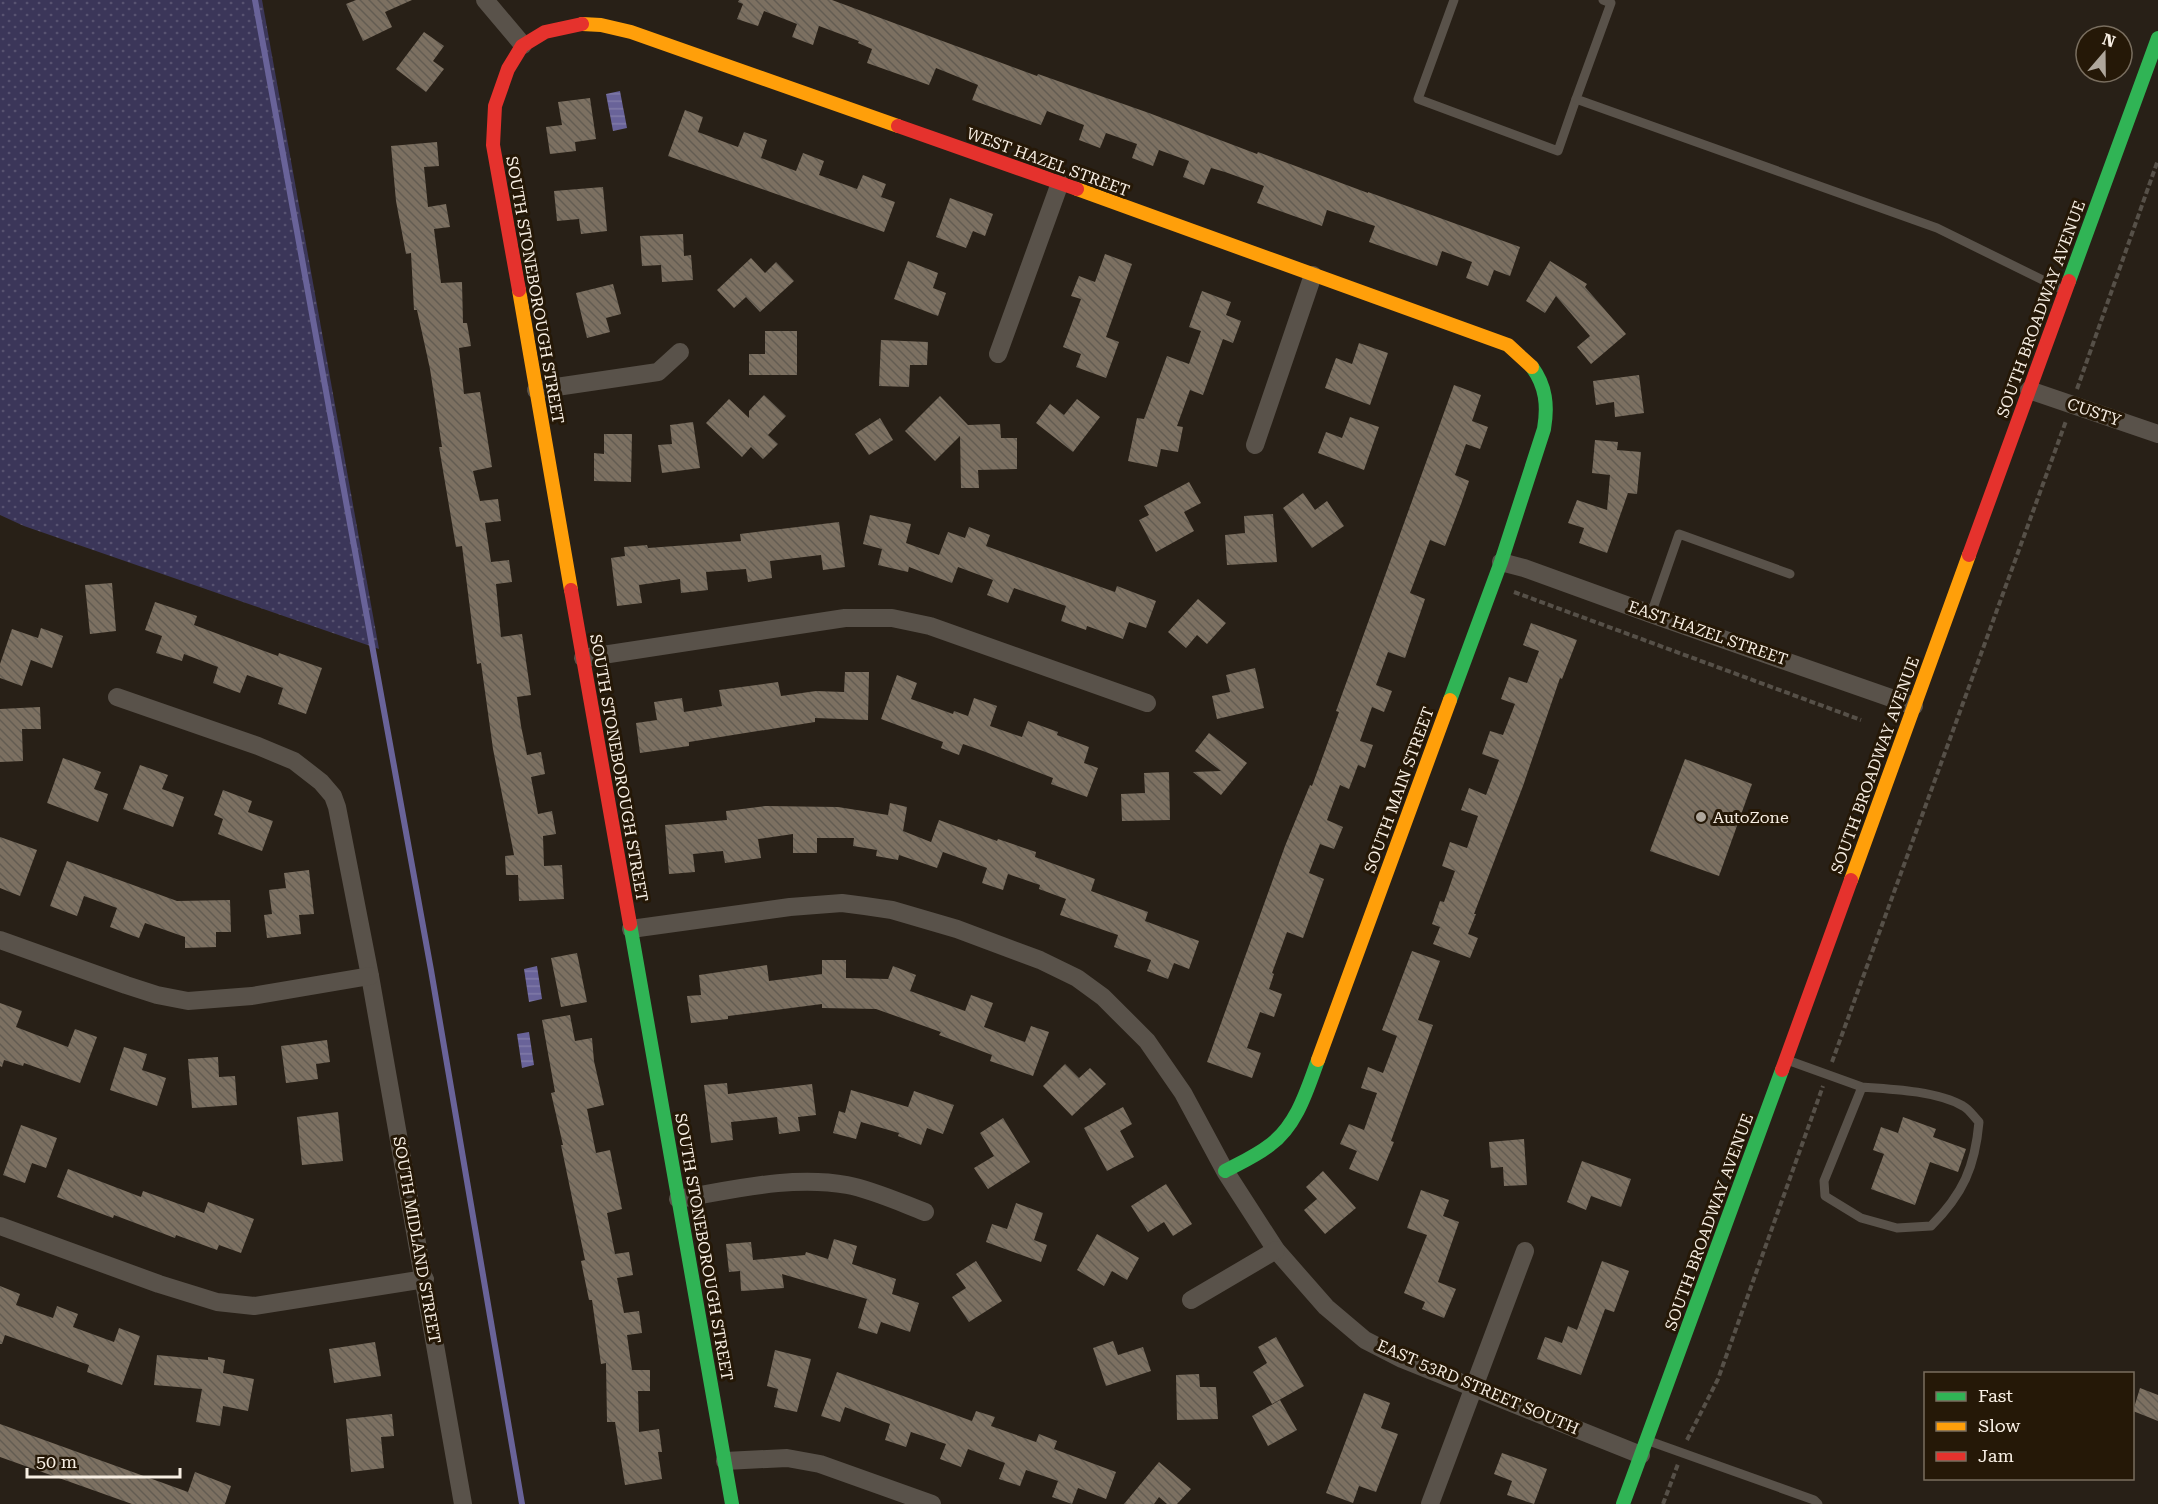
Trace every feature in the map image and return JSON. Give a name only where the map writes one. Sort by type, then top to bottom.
[{"type":"street","points":[[485,0],[523,45]]},
{"type":"street","name":"WEST HAZEL STREET","points":[[523,45],[539,36],[574,25],[591,24],[632,32],[1060,183],[1508,345],[1530,363],[1543,385]]},
{"type":"street","name":"SOUTH BROADWAY AVENUE","points":[[1623,1504],[2158,38]]},
{"type":"street","name":"SOUTH STONEBOROUGH STREET","points":[[523,45],[514,54],[494,102],[492,140],[732,1504]]},
{"type":"street","points":[[998,354],[1060,183]]},
{"type":"street","points":[[1255,445],[1313,275]]},
{"type":"street","points":[[536,390],[658,372],[680,352]]},
{"type":"street","name":"SOUTH MAIN STREET","points":[[1225,1171],[1270,1147],[1293,1123],[1304,1099],[1501,562],[1544,429],[1547,415],[1543,385]]},
{"type":"street","name":"CUSTY","points":[[2029,390],[2158,434]]},
{"type":"street","name":"EAST HAZEL STREET","points":[[1501,562],[1524,568],[1914,706]]},
{"type":"street","points":[[583,658],[848,617],[892,618],[930,626],[1147,703]]},
{"type":"street","name":"SOUTH MIDLAND STREET","points":[[117,697],[258,746],[294,761],[321,782],[333,796],[338,807],[425,1279],[463,1504]]},
{"type":"street","name":"EAST 53RD STREET SOUTH","points":[[631,929],[790,907],[842,903],[920,916],[1040,960],[1077,978],[1103,997],[1147,1041],[1183,1093],[1225,1171],[1275,1251],[1326,1307],[1365,1340],[1402,1359],[1474,1387],[1644,1447]]},
{"type":"street","points":[[0,940],[126,985],[157,995],[188,1001],[252,996],[370,976]]},
{"type":"street","points":[[678,1198],[795,1181],[828,1182],[875,1193],[925,1212]]},
{"type":"street","points":[[0,1226],[159,1284],[217,1302],[254,1306],[425,1279]]},
{"type":"street","points":[[1191,1300],[1275,1251]]},
{"type":"street","points":[[1430,1504],[1525,1251]]},
{"type":"street","points":[[725,1461],[787,1458],[820,1464],[933,1504]]},
{"type":"lane","points":[[1454,0],[1418,99],[1558,151],[1611,3],[1603,0]]},
{"type":"lane","points":[[1576,99],[1937,228],[2065,291]]},
{"type":"lane","points":[[1651,614],[1679,534],[1790,574]]},
{"type":"lane","points":[[1785,1059],[1862,1087],[1905,1090],[1964,1106],[1979,1122],[1973,1164],[1964,1186],[1950,1207],[1931,1226],[1897,1228],[1860,1218],[1825,1196],[1824,1181],[1862,1087]]},
{"type":"lane","points":[[1644,1447],[1682,1453],[1814,1500],[1818,1504]]},
{"type":"path","points":[[1663,1504],[1690,1431],[1718,1379],[2072,405],[2158,160]]},
{"type":"path","points":[[1514,592],[1861,720]]},
{"type":"shaded area","points":[[0,0],[262,0],[379,649],[24,526],[0,515]]},
{"type":"shaded area","points":[[620,91],[627,128],[613,131],[606,94]]},
{"type":"shaded area","points":[[537,966],[542,999],[529,1002],[524,969]]},
{"type":"shaded area","points":[[529,1032],[534,1065],[522,1068],[517,1034]]},
{"type":"building","points":[[356,0],[412,0],[385,12],[392,27],[363,41],[346,4]]},
{"type":"building","points":[[739,0],[832,0],[1037,76],[1038,74],[1149,113],[1257,154],[1258,152],[1520,247],[1510,276],[1494,270],[1488,286],[1466,278],[1472,262],[1442,251],[1437,266],[1369,242],[1375,226],[1327,210],[1322,226],[1257,203],[1264,186],[1211,168],[1204,185],[1183,177],[1189,161],[1159,150],[1153,166],[1132,158],[1137,144],[1106,133],[1100,148],[1079,140],[1084,125],[1047,111],[1041,125],[972,100],[978,85],[936,68],[929,85],[867,63],[872,49],[858,43],[859,41],[819,26],[813,45],[792,37],[797,24],[764,11],[758,26],[737,19],[743,4],[738,2]]},
{"type":"building","points":[[424,32],[444,46],[433,61],[444,69],[426,92],[396,69]]},
{"type":"building","points":[[590,98],[596,139],[575,142],[576,151],[550,154],[546,127],[562,125],[558,102]]},
{"type":"building","points":[[685,110],[703,117],[698,132],[738,147],[744,132],[767,140],[761,158],[796,171],[803,153],[824,161],[819,175],[857,189],[863,175],[886,184],[881,197],[895,202],[884,232],[668,156]]},
{"type":"building","points":[[437,142],[439,166],[424,167],[428,207],[446,204],[450,227],[434,229],[441,283],[462,282],[463,323],[467,323],[471,346],[459,348],[464,394],[480,392],[492,467],[473,471],[480,501],[498,499],[501,521],[485,523],[491,562],[509,560],[512,582],[496,584],[501,637],[522,634],[531,695],[517,697],[521,726],[527,755],[541,752],[545,774],[531,777],[538,814],[552,811],[556,834],[543,836],[544,866],[562,865],[564,899],[519,901],[518,875],[506,875],[505,856],[514,855],[493,749],[481,663],[477,664],[462,546],[456,547],[439,447],[442,447],[430,369],[417,310],[414,310],[411,253],[406,254],[396,201],[391,146]]},
{"type":"building","points":[[603,187],[607,231],[581,234],[579,219],[557,221],[554,191]]},
{"type":"building","points":[[950,198],[993,214],[985,236],[973,231],[966,248],[936,237]]},
{"type":"building","points":[[683,234],[684,256],[691,255],[693,280],[662,282],[661,265],[642,266],[640,236]]},
{"type":"building","points":[[1105,254],[1132,264],[1106,337],[1119,342],[1106,378],[1076,367],[1081,354],[1063,347],[1081,299],[1071,296],[1079,276],[1095,282]]},
{"type":"building","points":[[751,258],[765,273],[776,262],[794,281],[760,312],[746,297],[734,308],[717,290]]},
{"type":"building","points":[[908,261],[938,273],[933,288],[946,293],[938,316],[894,299]]},
{"type":"building","points":[[1550,261],[1587,284],[1585,287],[1626,334],[1591,364],[1577,347],[1590,336],[1556,296],[1545,313],[1526,301]]},
{"type":"building","points":[[613,284],[621,314],[606,318],[610,332],[587,338],[576,293]]},
{"type":"building","points":[[1202,291],[1231,302],[1226,315],[1241,321],[1233,343],[1223,339],[1203,395],[1190,390],[1177,426],[1183,427],[1178,452],[1161,449],[1157,467],[1128,461],[1137,418],[1144,419],[1167,356],[1189,364],[1201,331],[1189,327]]},
{"type":"building","points":[[765,331],[797,331],[797,375],[749,375],[749,354],[765,354]]},
{"type":"building","points":[[881,340],[928,342],[927,365],[910,365],[909,387],[879,386]]},
{"type":"building","points":[[1359,343],[1388,353],[1370,405],[1325,388],[1336,358],[1352,364]]},
{"type":"building","points":[[1639,375],[1644,413],[1615,417],[1614,402],[1596,405],[1593,381]]},
{"type":"building","points":[[1454,385],[1481,395],[1472,421],[1488,427],[1480,449],[1466,444],[1455,475],[1469,481],[1461,504],[1445,546],[1430,540],[1410,593],[1425,599],[1405,658],[1388,652],[1376,685],[1392,691],[1384,712],[1372,707],[1360,741],[1373,745],[1365,768],[1358,765],[1349,789],[1340,785],[1327,820],[1343,827],[1334,849],[1320,844],[1309,873],[1324,879],[1303,938],[1287,932],[1272,973],[1274,974],[1269,989],[1282,994],[1274,1017],[1260,1012],[1247,1048],[1261,1053],[1252,1078],[1207,1062],[1285,846],[1310,785],[1312,786],[1339,712],[1336,711]]},
{"type":"building","points":[[764,395],[786,416],[768,435],[778,444],[763,459],[751,447],[742,457],[706,423],[729,399],[749,418],[749,411]]},
{"type":"building","points":[[940,396],[968,425],[1000,424],[1001,438],[1017,438],[1017,469],[978,470],[979,488],[961,488],[960,436],[935,461],[905,431]]},
{"type":"building","points":[[1077,399],[1100,417],[1073,452],[1036,423],[1050,404],[1064,415]]},
{"type":"building","points":[[1350,417],[1379,427],[1364,470],[1318,453],[1326,432],[1342,438]]},
{"type":"building","points":[[880,418],[893,440],[869,455],[855,434]]},
{"type":"building","points":[[693,422],[700,468],[662,473],[658,445],[672,444],[670,425]]},
{"type":"building","points":[[604,434],[632,434],[631,482],[594,481],[594,453],[604,454]]},
{"type":"building","points":[[1595,440],[1618,442],[1617,450],[1641,452],[1637,494],[1628,493],[1607,553],[1579,543],[1584,528],[1568,523],[1577,500],[1607,510],[1610,475],[1592,473]]},
{"type":"building","points":[[1189,482],[1201,503],[1184,512],[1194,531],[1156,552],[1139,520],[1149,515],[1144,506]]},
{"type":"building","points":[[1303,493],[1315,510],[1327,501],[1344,526],[1312,548],[1283,508]]},
{"type":"building","points":[[1273,514],[1277,562],[1227,565],[1225,535],[1245,533],[1244,516]]},
{"type":"building","points":[[870,515],[911,524],[906,543],[939,555],[948,532],[965,538],[969,527],[990,535],[986,546],[1115,592],[1117,586],[1156,601],[1146,628],[1129,622],[1123,639],[1087,626],[1086,630],[1061,621],[1066,606],[1014,588],[1008,603],[987,595],[993,580],[958,567],[952,583],[909,567],[908,572],[878,565],[882,549],[863,544]]},
{"type":"building","points":[[839,522],[845,567],[823,570],[821,555],[770,561],[772,578],[748,582],[746,569],[706,572],[708,590],[681,593],[680,579],[639,585],[642,603],[617,606],[611,558],[625,556],[624,547],[647,545],[648,548],[741,541],[740,534]]},
{"type":"building","points":[[112,583],[116,631],[90,634],[85,585]]},
{"type":"building","points":[[1198,599],[1226,623],[1207,644],[1197,635],[1186,648],[1168,632]]},
{"type":"building","points":[[155,602],[197,616],[194,625],[278,656],[279,653],[322,668],[306,714],[278,704],[283,688],[247,675],[240,693],[213,683],[218,667],[184,654],[182,661],[156,653],[162,636],[145,630]]},
{"type":"building","points":[[1531,623],[1577,640],[1562,679],[1560,678],[1523,786],[1474,914],[1476,914],[1468,934],[1478,938],[1470,958],[1433,944],[1440,927],[1432,924],[1440,901],[1444,902],[1455,871],[1442,866],[1450,842],[1467,848],[1478,816],[1461,810],[1469,788],[1486,795],[1499,760],[1482,754],[1490,731],[1503,735],[1515,704],[1501,699],[1509,677],[1527,683],[1539,651],[1523,645]]},
{"type":"building","points":[[41,628],[63,636],[52,668],[31,660],[22,686],[0,678],[0,664],[12,629],[38,638]]},
{"type":"building","points":[[1255,668],[1264,708],[1217,719],[1212,696],[1230,692],[1226,675]]},
{"type":"building","points":[[845,672],[869,672],[868,720],[815,718],[815,722],[689,742],[689,746],[640,753],[636,723],[657,720],[654,702],[682,698],[684,712],[722,706],[719,690],[778,682],[781,696],[816,691],[844,692]]},
{"type":"building","points":[[897,675],[917,683],[911,699],[953,714],[954,711],[968,716],[974,698],[997,706],[990,726],[1022,737],[1028,721],[1089,747],[1084,763],[1098,768],[1087,797],[1051,784],[1053,778],[983,751],[963,744],[959,755],[941,748],[943,742],[881,719]]},
{"type":"building","points":[[40,707],[41,729],[22,729],[23,761],[0,762],[0,709]]},
{"type":"building","points":[[1209,733],[1247,763],[1221,795],[1193,772],[1221,771],[1195,751]]},
{"type":"building","points":[[63,758],[101,772],[94,789],[108,794],[98,822],[47,803]]},
{"type":"building","name":"AutoZone","points":[[1685,759],[1752,784],[1719,876],[1650,851]]},
{"type":"building","points":[[140,765],[168,775],[162,789],[184,797],[173,827],[123,809]]},
{"type":"building","points":[[1169,772],[1170,820],[1122,821],[1121,794],[1145,793],[1144,773]]},
{"type":"building","points":[[223,790],[252,801],[248,812],[273,821],[262,851],[218,834],[223,819],[214,815]]},
{"type":"building","points":[[890,803],[907,807],[903,831],[931,842],[939,820],[1036,852],[1035,857],[1095,879],[1091,891],[1148,912],[1145,921],[1199,941],[1189,969],[1174,963],[1168,979],[1147,971],[1151,960],[1114,947],[1118,935],[1060,915],[1066,899],[1039,889],[1040,885],[1008,874],[1003,890],[982,883],[987,868],[943,852],[937,868],[899,855],[898,860],[876,856],[877,850],[853,846],[854,838],[817,838],[817,853],[793,853],[793,834],[758,839],[761,858],[725,863],[723,851],[693,854],[695,872],[669,874],[665,825],[727,820],[726,811],[765,806],[838,807],[888,815]]},
{"type":"building","points":[[0,837],[37,850],[20,896],[0,888]]},
{"type":"building","points":[[67,861],[177,901],[230,900],[231,932],[216,932],[216,947],[185,948],[185,937],[145,923],[139,938],[110,927],[117,908],[84,896],[77,916],[50,906]]},
{"type":"building","points":[[309,870],[314,914],[299,915],[301,934],[267,938],[264,915],[272,914],[269,890],[286,888],[284,873]]},
{"type":"building","points":[[1412,951],[1440,961],[1418,1020],[1433,1025],[1391,1141],[1394,1142],[1378,1181],[1349,1169],[1357,1151],[1340,1144],[1349,1124],[1364,1130],[1377,1093],[1361,1088],[1368,1067],[1383,1073],[1397,1036],[1382,1030]]},
{"type":"building","points":[[577,953],[587,1002],[561,1007],[551,958]]},
{"type":"building","points":[[822,960],[846,960],[846,978],[888,979],[893,966],[916,975],[910,991],[965,1011],[971,995],[993,1003],[984,1027],[1025,1042],[1031,1026],[1049,1032],[1033,1076],[990,1061],[992,1055],[939,1035],[941,1032],[876,1009],[822,1008],[822,1004],[691,1023],[687,996],[701,995],[699,975],[767,965],[769,981],[822,974]]},
{"type":"building","points":[[0,1003],[22,1011],[16,1027],[68,1047],[75,1029],[97,1037],[80,1083],[24,1063],[23,1066],[4,1060],[2,1067],[0,1066]]},
{"type":"building","points":[[570,1015],[575,1041],[592,1038],[594,1061],[604,1105],[587,1109],[596,1153],[610,1150],[622,1209],[607,1213],[615,1254],[629,1252],[633,1275],[617,1278],[624,1313],[639,1311],[642,1333],[627,1335],[632,1370],[650,1370],[650,1391],[638,1391],[639,1432],[659,1429],[662,1452],[658,1452],[662,1479],[625,1485],[615,1422],[607,1422],[606,1363],[601,1364],[592,1300],[589,1300],[581,1261],[585,1260],[551,1093],[555,1092],[542,1020]]},
{"type":"building","points":[[327,1040],[330,1062],[316,1064],[318,1079],[286,1083],[281,1046]]},
{"type":"building","points":[[124,1047],[147,1054],[142,1070],[166,1078],[157,1106],[110,1090]]},
{"type":"building","points":[[218,1057],[219,1077],[235,1076],[237,1105],[192,1108],[188,1059]]},
{"type":"building","points":[[1065,1064],[1079,1078],[1090,1068],[1106,1084],[1072,1116],[1043,1086]]},
{"type":"building","points":[[727,1083],[728,1094],[812,1084],[816,1115],[798,1117],[800,1131],[779,1134],[777,1117],[731,1122],[733,1140],[711,1143],[704,1085]]},
{"type":"building","points":[[851,1090],[908,1107],[914,1091],[954,1105],[943,1134],[927,1128],[921,1145],[898,1136],[899,1133],[861,1122],[856,1139],[833,1133],[839,1111],[845,1113]]},
{"type":"building","points":[[1123,1107],[1132,1124],[1120,1131],[1134,1157],[1107,1171],[1084,1128]]},
{"type":"building","points":[[338,1112],[343,1161],[302,1165],[297,1117]]},
{"type":"building","points":[[1903,1117],[1936,1129],[1933,1137],[1966,1149],[1958,1172],[1930,1162],[1915,1205],[1871,1189],[1884,1154],[1873,1150],[1881,1127],[1898,1133]]},
{"type":"building","points":[[1003,1118],[1030,1162],[988,1189],[974,1168],[994,1156],[980,1133]]},
{"type":"building","points":[[21,1125],[57,1138],[46,1168],[32,1163],[25,1183],[3,1175]]},
{"type":"building","points":[[1524,1139],[1527,1185],[1504,1186],[1503,1167],[1491,1168],[1489,1142]]},
{"type":"building","points":[[1582,1161],[1631,1179],[1621,1207],[1591,1196],[1586,1210],[1567,1202]]},
{"type":"building","points":[[68,1169],[141,1197],[143,1191],[204,1213],[208,1202],[254,1219],[241,1253],[219,1245],[217,1250],[176,1235],[175,1238],[114,1215],[113,1218],[57,1197]]},
{"type":"building","points":[[1323,1171],[1356,1208],[1325,1234],[1304,1210],[1317,1199],[1306,1187]]},
{"type":"building","points":[[1166,1184],[1192,1224],[1173,1236],[1164,1222],[1148,1232],[1131,1206]]},
{"type":"building","points":[[1421,1190],[1449,1200],[1443,1216],[1459,1222],[1438,1282],[1456,1289],[1444,1318],[1422,1309],[1425,1302],[1404,1293],[1427,1235],[1407,1228]]},
{"type":"building","points":[[1016,1203],[1043,1213],[1034,1240],[1047,1245],[1041,1262],[986,1242],[992,1224],[1007,1229]]},
{"type":"building","points":[[1097,1234],[1139,1258],[1127,1280],[1112,1271],[1104,1286],[1077,1270]]},
{"type":"building","points":[[834,1239],[857,1246],[852,1264],[896,1279],[892,1294],[919,1303],[910,1332],[881,1322],[877,1334],[858,1328],[867,1299],[782,1274],[784,1288],[741,1291],[740,1271],[729,1272],[726,1244],[751,1242],[753,1260],[805,1255],[806,1252],[828,1259]]},
{"type":"building","points":[[976,1261],[1002,1301],[969,1322],[952,1297],[966,1288],[956,1274]]},
{"type":"building","points":[[1602,1261],[1629,1271],[1614,1312],[1605,1309],[1581,1375],[1537,1359],[1545,1337],[1562,1343],[1568,1326],[1577,1330]]},
{"type":"building","points":[[0,1286],[20,1294],[16,1305],[53,1318],[57,1306],[78,1314],[73,1327],[114,1342],[119,1328],[140,1336],[122,1385],[87,1372],[89,1365],[5,1335],[0,1344]]},
{"type":"building","points":[[1276,1337],[1304,1386],[1272,1404],[1253,1372],[1267,1363],[1258,1347]]},
{"type":"building","points":[[1113,1341],[1118,1355],[1143,1347],[1151,1371],[1106,1386],[1093,1348]]},
{"type":"building","points":[[375,1342],[381,1376],[334,1383],[329,1349]]},
{"type":"building","points":[[775,1350],[811,1359],[797,1412],[774,1407],[778,1389],[767,1386]]},
{"type":"building","points":[[157,1355],[225,1360],[223,1373],[254,1379],[248,1411],[223,1406],[220,1426],[196,1422],[202,1389],[154,1385]]},
{"type":"building","points":[[837,1372],[972,1421],[976,1411],[995,1417],[991,1426],[1036,1442],[1039,1434],[1057,1441],[1054,1449],[1116,1472],[1106,1499],[1078,1488],[1072,1504],[1052,1497],[1058,1481],[1026,1470],[1020,1486],[999,1479],[1005,1463],[968,1449],[961,1467],[940,1459],[946,1444],[911,1432],[906,1447],[885,1440],[890,1424],[845,1407],[840,1422],[821,1416]]},
{"type":"building","points":[[1199,1374],[1200,1387],[1216,1387],[1218,1419],[1177,1420],[1176,1375]]},
{"type":"building","points":[[2140,1388],[2158,1395],[2158,1421],[2134,1411]]},
{"type":"building","points":[[1364,1393],[1390,1403],[1381,1428],[1398,1434],[1376,1492],[1359,1486],[1353,1503],[1326,1493]]},
{"type":"building","points":[[1280,1400],[1297,1430],[1268,1446],[1252,1416]]},
{"type":"building","points":[[392,1414],[394,1436],[381,1437],[384,1468],[351,1472],[346,1419]]},
{"type":"building","points":[[0,1424],[188,1492],[195,1472],[231,1486],[225,1504],[132,1504],[0,1457]]},
{"type":"building","points":[[1502,1453],[1547,1469],[1534,1504],[1507,1495],[1512,1481],[1494,1474]]},
{"type":"building","points":[[1159,1462],[1191,1489],[1177,1504],[1167,1504],[1159,1497],[1154,1504],[1124,1504]]},
{"type":"waterway","points":[[255,0],[431,970],[522,1504]]},
{"type":"traffic: fast","points":[[2069,281],[2158,38]]},
{"type":"traffic: fast","points":[[1450,700],[1501,562],[1544,429],[1545,396],[1532,367]]},
{"type":"traffic: fast","points":[[630,924],[732,1504]]},
{"type":"traffic: fast","points":[[1225,1171],[1265,1149],[1287,1128],[1300,1106],[1318,1060]]},
{"type":"traffic: fast","points":[[1623,1504],[1782,1070]]},
{"type":"traffic: slow","points":[[582,24],[601,25],[631,32],[898,126]]},
{"type":"traffic: slow","points":[[1077,189],[1508,345],[1532,367]]},
{"type":"traffic: slow","points":[[519,290],[571,590]]},
{"type":"traffic: slow","points":[[1851,880],[1969,555]]},
{"type":"traffic: slow","points":[[1318,1060],[1450,700]]},
{"type":"traffic: jam","points":[[519,290],[493,145],[495,106],[508,69],[522,46],[545,32],[582,24]]},
{"type":"traffic: jam","points":[[898,126],[1077,189]]},
{"type":"traffic: jam","points":[[1969,555],[2069,281]]},
{"type":"traffic: jam","points":[[571,590],[630,924]]},
{"type":"traffic: jam","points":[[1782,1070],[1851,880]]},
{"type":"place","name":"AutoZone","points":[[1701,817]]}]
